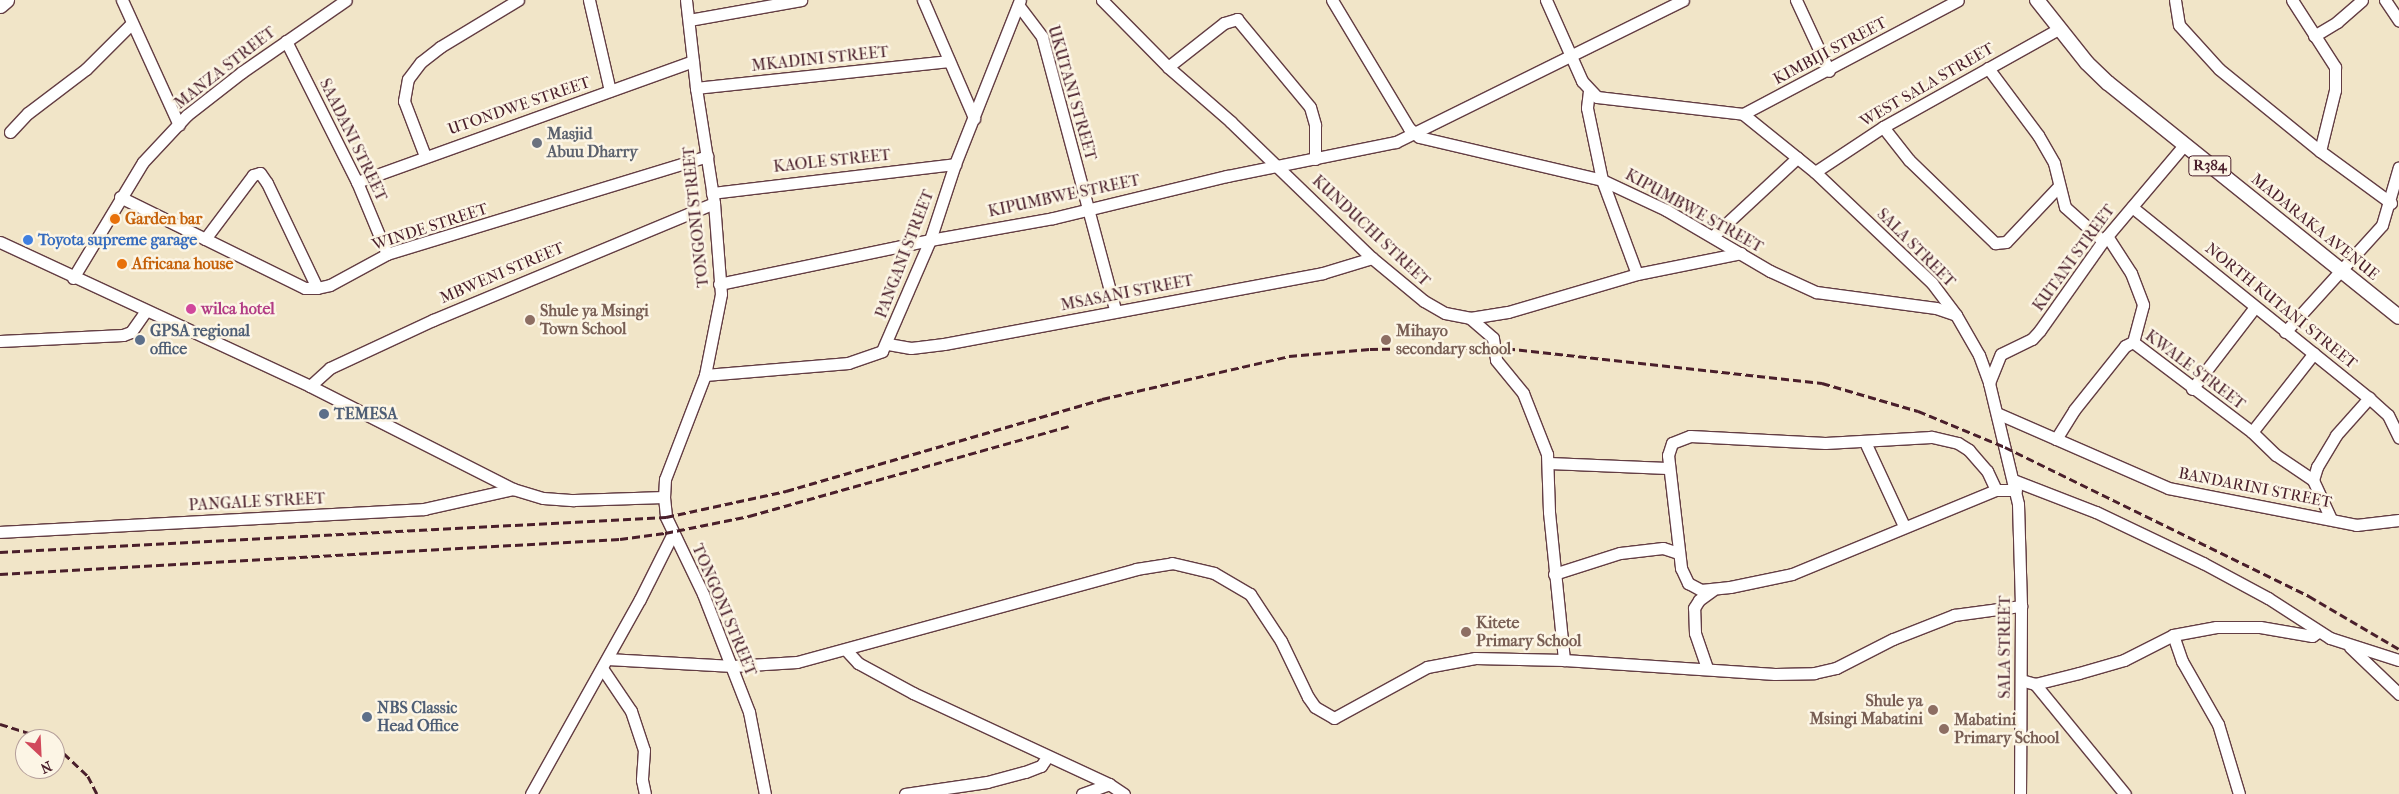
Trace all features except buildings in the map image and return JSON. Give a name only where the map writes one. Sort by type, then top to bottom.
[{"type":"highway","points":[[0,5],[6,0]]},
{"type":"main road","name":"MADARAKA AVENUE","points":[[2037,0],[2058,29],[2087,63],[2184,145],[2399,317]]},
{"type":"street","points":[[122,0],[179,125]]},
{"type":"street","name":"MANZA STREET","points":[[72,278],[143,162],[179,125],[242,72],[346,0]]},
{"type":"street","points":[[425,156],[404,101],[408,79],[421,62],[440,47],[518,0]]},
{"type":"street","points":[[589,0],[610,91]]},
{"type":"street","points":[[689,20],[801,0]]},
{"type":"street","points":[[924,0],[974,118]]},
{"type":"street","name":"KUNDUCHI STREET","points":[[1102,0],[1168,67],[1278,166],[1372,258],[1433,307],[1470,318],[1508,312],[1637,274],[1741,253]]},
{"type":"street","points":[[1332,0],[1414,135]]},
{"type":"street","points":[[1546,0],[1589,91],[1597,97],[1743,114]]},
{"type":"street","name":"KIPUMBWE STREET","points":[[719,284],[930,240],[1088,210],[1278,166],[1370,148],[1414,135],[1570,54],[1682,0]]},
{"type":"street","points":[[1796,0],[1829,71]]},
{"type":"street","name":"KIMBIJI STREET","points":[[1743,114],[1829,71],[1958,0]]},
{"type":"street","points":[[2175,0],[2176,20],[2192,42],[2219,69],[2392,209]]},
{"type":"street","points":[[2292,0],[2335,67],[2334,90],[2320,151]]},
{"type":"street","points":[[2314,36],[2337,22],[2362,0]]},
{"type":"street","points":[[2385,0],[2399,21]]},
{"type":"street","name":"TONGONI STREET","points":[[689,1],[692,61],[713,198],[719,284],[716,329],[706,376],[665,479],[664,497],[666,517],[733,666],[749,712],[765,794]]},
{"type":"street","name":"PANGANI STREET","points":[[706,376],[848,363],[872,356],[888,344],[930,240],[956,164],[1019,3]]},
{"type":"street","name":"UKUTANI STREET","points":[[1019,3],[1042,37],[1115,310]]},
{"type":"street","points":[[1168,67],[1224,23],[1237,19],[1310,107],[1315,124],[1315,159]]},
{"type":"street","points":[[10,132],[28,113],[92,64],[132,23]]},
{"type":"street","name":"WEST SALA STREET","points":[[1815,172],[1883,128],[2058,29]]},
{"type":"street","name":"SAADANI STREET","points":[[286,41],[358,182],[387,254]]},
{"type":"street","name":"UTONDWE STREET","points":[[358,182],[425,156],[692,61]]},
{"type":"street","name":"MKADINI STREET","points":[[696,88],[949,61]]},
{"type":"street","points":[[1988,68],[2038,135],[2054,163],[2065,207],[2105,239],[2131,273],[2144,304],[2133,342]]},
{"type":"street","points":[[1589,91],[1587,108],[1602,180],[1637,274]]},
{"type":"street","name":"SALA STREET","points":[[1743,114],[1815,172],[1932,283],[1956,315],[1979,355],[1999,414],[2015,485],[2021,606],[2020,794]]},
{"type":"street","points":[[1883,128],[1909,160],[1975,226],[2000,245],[2016,232],[2059,186]]},
{"type":"street","name":"KIPUMBWE STREET","points":[[1414,135],[1445,145],[1549,166],[1602,180],[1713,236],[1770,271],[1816,292],[1936,308],[1956,315]]},
{"type":"street","name":"KUTANI STREET","points":[[1989,383],[2001,354],[2032,339],[2040,330],[2105,239],[2184,145]]},
{"type":"street","name":"WINDE STREET","points":[[317,288],[330,285],[387,254],[707,156]]},
{"type":"street","points":[[1713,236],[1797,158]]},
{"type":"street","name":"KAOLE STREET","points":[[713,198],[956,164]]},
{"type":"street","points":[[2285,332],[2339,269],[2365,246],[2382,225],[2392,209],[2399,167]]},
{"type":"street","points":[[120,197],[304,288],[317,288],[267,183],[260,173],[253,175],[205,239]]},
{"type":"street","name":"MBWENI STREET","points":[[310,386],[330,368],[433,320],[713,198]]},
{"type":"street","name":"NORTH KUTANI STREET","points":[[2132,207],[2369,398],[2388,415],[2399,438]]},
{"type":"street","points":[[0,242],[145,312],[310,386],[513,489],[543,498],[574,500],[664,497]]},
{"type":"street","points":[[1346,267],[1355,257],[1357,244]]},
{"type":"street","name":"MSASANI STREET","points":[[888,344],[911,348],[944,344],[1346,267],[1372,258]]},
{"type":"street","points":[[2192,389],[2255,307]]},
{"type":"street","points":[[0,341],[123,335],[131,332],[145,312]]},
{"type":"street","points":[[1470,318],[1493,338],[1495,357],[1526,400],[1549,463],[1547,496],[1564,660]]},
{"type":"street","name":"KWALE STREET","points":[[2056,439],[2091,389],[2125,346],[2133,342],[2192,389],[2252,432],[2276,455],[2313,480]]},
{"type":"street","points":[[2252,432],[2314,353]]},
{"type":"street","points":[[2331,519],[2313,480],[2324,452],[2369,398]]},
{"type":"street","name":"BANDARINI STREET","points":[[1999,414],[2168,488],[2331,519],[2356,526],[2392,523],[2399,520]]},
{"type":"street","points":[[1996,490],[1980,460],[1958,443],[1913,436],[1865,442],[1685,436],[1670,445],[1667,468],[1678,552],[1688,583],[1701,590],[1713,590],[1792,574],[1904,526],[1996,490],[2015,485],[2096,512],[2202,563],[2268,598],[2318,632],[2348,646],[2399,660]]},
{"type":"street","points":[[1865,442],[1904,526]]},
{"type":"street","points":[[1549,463],[1667,468]]},
{"type":"street","name":"PANGALE STREET","points":[[0,532],[424,509],[513,489]]},
{"type":"street","points":[[531,794],[605,664],[673,533]]},
{"type":"street","points":[[1554,574],[1620,553],[1663,548],[1678,552]]},
{"type":"street","points":[[605,664],[733,666],[796,662],[846,650],[1136,569],[1172,563],[1214,574],[1250,594],[1281,640],[1308,697],[1315,707],[1334,718],[1430,666],[1475,658],[1564,660],[1775,674],[1825,671],[1934,621],[1982,609],[2021,606]]},
{"type":"street","points":[[1707,668],[1695,633],[1694,608],[1699,600],[1713,590]]},
{"type":"street","points":[[2021,680],[2035,684],[2124,660],[2172,635],[2216,627],[2260,627],[2312,636],[2318,632]]},
{"type":"street","points":[[2172,635],[2182,661],[2218,724],[2239,794]]},
{"type":"street","points":[[2348,646],[2399,694]]},
{"type":"street","points":[[846,650],[858,663],[913,693],[1047,757],[1109,784],[1124,794]]},
{"type":"street","points":[[605,664],[634,718],[644,750],[642,780],[645,794]]},
{"type":"street","points":[[2035,684],[2125,794]]},
{"type":"street","points":[[905,794],[987,782],[1041,766],[1047,757]]},
{"type":"street","points":[[1082,794],[1109,784]]},
{"type":"railway","points":[[0,552],[666,517],[786,491],[1102,399],[1289,356],[1370,349],[1495,347],[1822,383],[1918,411],[2005,447],[2309,596],[2399,649]]},
{"type":"railway","points":[[0,574],[620,539],[665,533],[749,516],[1069,426]]},
{"type":"railway","points":[[0,724],[16,729]]},
{"type":"railway","points":[[65,754],[88,776],[97,794]]},
{"type":"place","name":"Masjid Abuu Dharry","points":[[537,143]]},
{"type":"place","name":"Garden bar","points":[[115,219]]},
{"type":"place","name":"Toyota supreme garage","points":[[28,240]]},
{"type":"place","name":"Africana house","points":[[122,264]]},
{"type":"place","name":"wilca hotel","points":[[191,309]]},
{"type":"place","name":"Shule ya Msingi Town School","points":[[530,320]]},
{"type":"place","name":"GPSA regional office","points":[[140,340]]},
{"type":"place","name":"Mihayo secondary school","points":[[1386,340]]},
{"type":"place","name":"TEMESA","points":[[324,414]]},
{"type":"place","name":"Kitete Primary School","points":[[1466,632]]},
{"type":"place","name":"Shule ya Msingi Mabatini","points":[[1933,710]]},
{"type":"place","name":"NBS Classic Head Office","points":[[367,717]]},
{"type":"place","name":"Mabatini Primary School","points":[[1944,729]]}]
